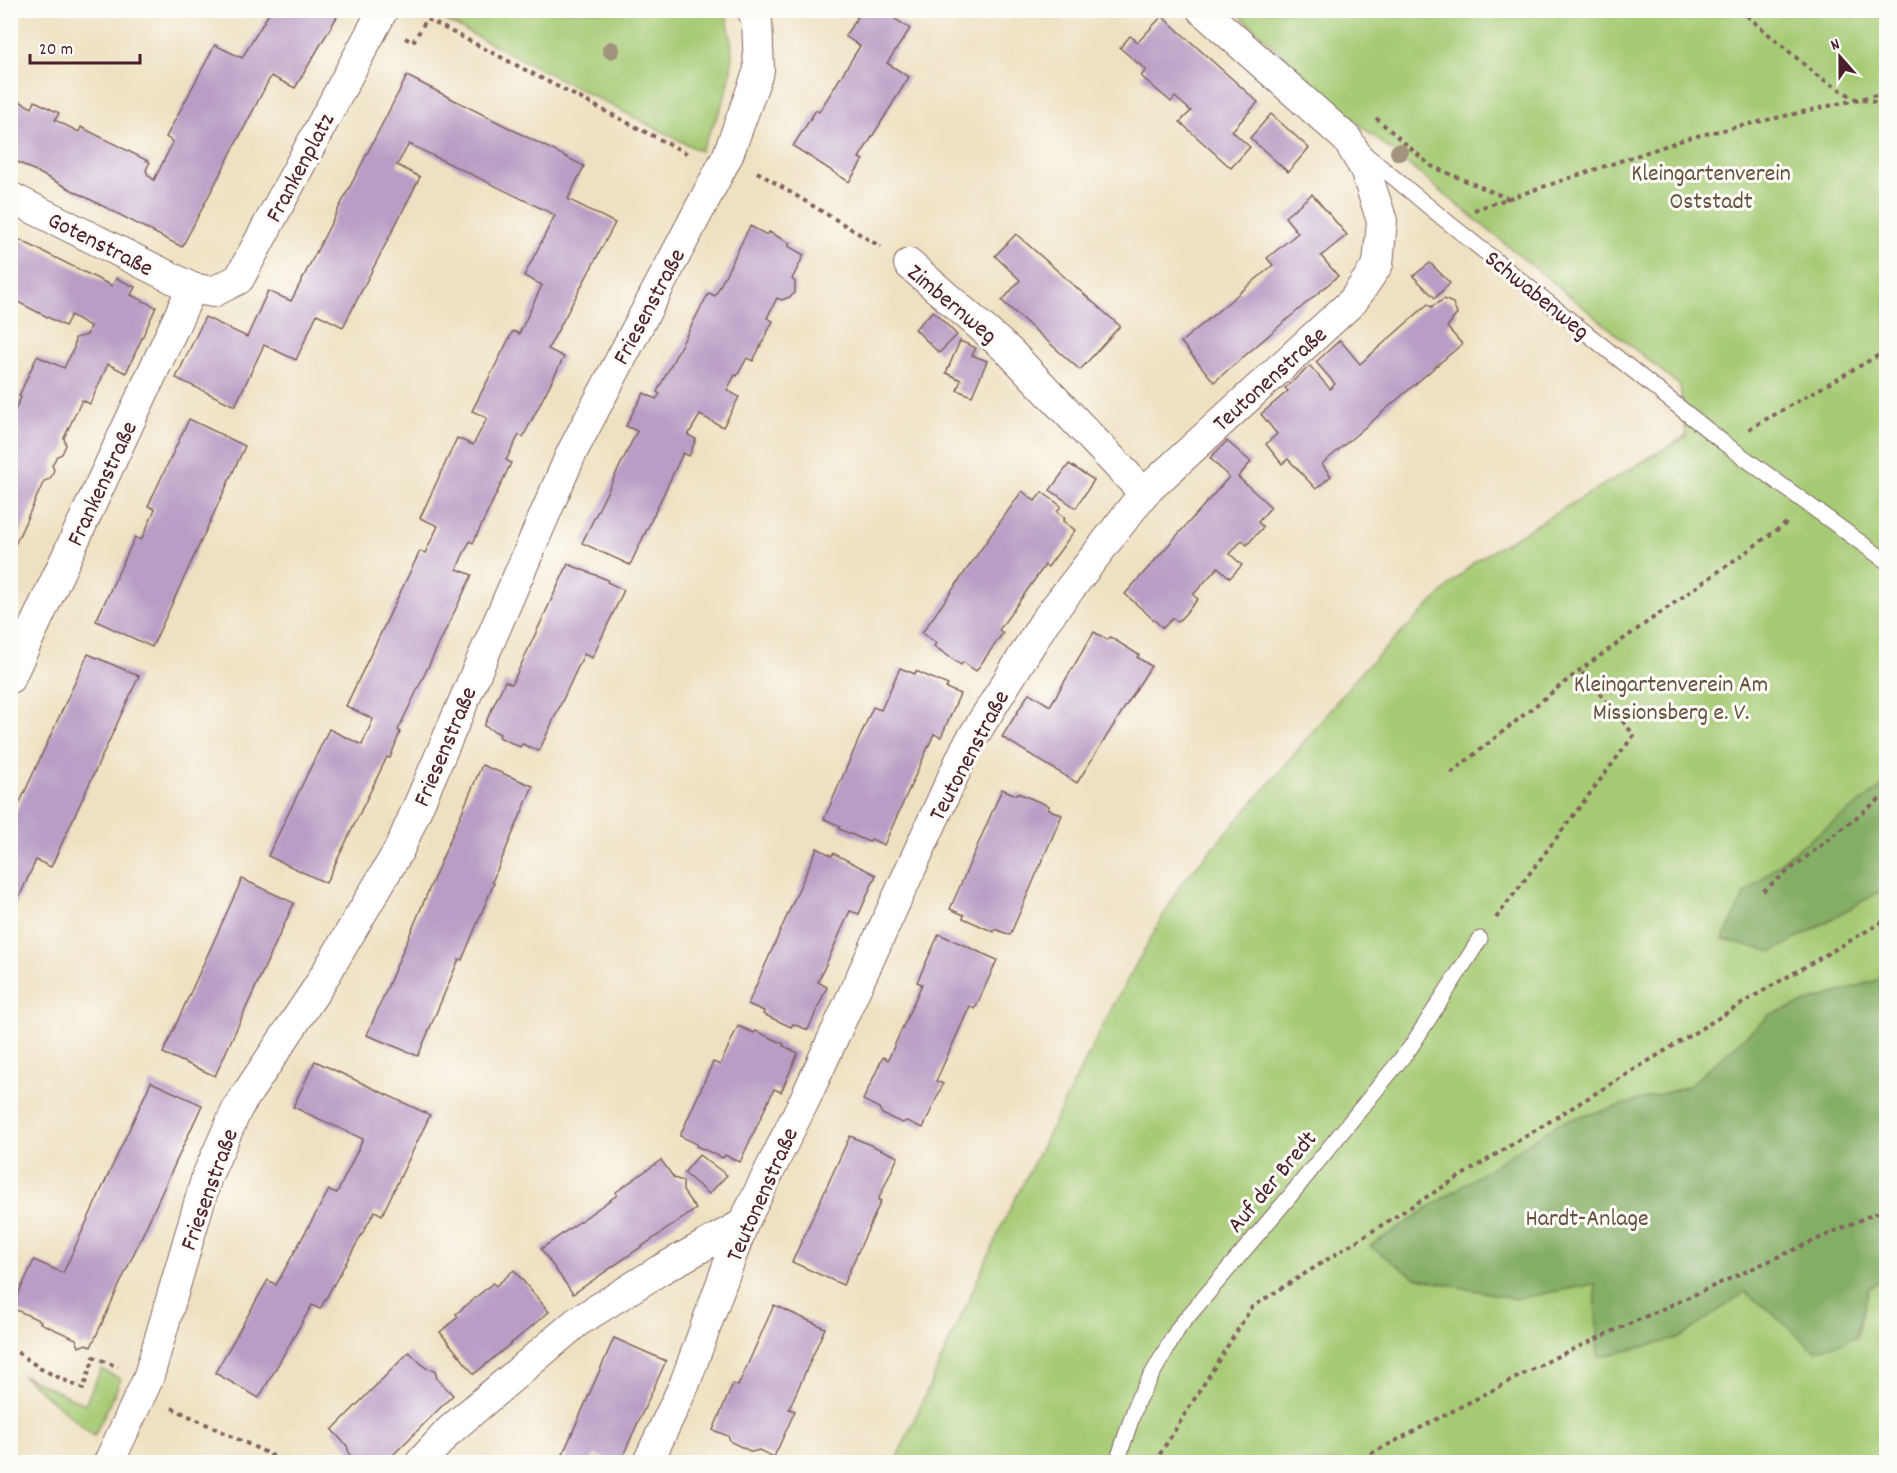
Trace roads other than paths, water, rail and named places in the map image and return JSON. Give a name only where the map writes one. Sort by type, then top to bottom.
[{"type":"street","name":"Frankenplatz","points":[[192,288],[213,292],[239,279],[383,10]]},
{"type":"street","name":"Schwabenweg","points":[[1202,10],[1347,139]]},
{"type":"street","name":"Friesenstraße","points":[[109,1462],[148,1379],[207,1176],[238,1107],[318,987],[399,850],[572,452],[724,163],[759,70],[755,16]]},
{"type":"street","name":"Teutonenstraße","points":[[648,1462],[685,1383],[743,1224],[806,1097],[966,748],[1045,621],[1144,493],[1353,301],[1378,264],[1382,221],[1365,169],[1347,139]]},
{"type":"street","name":"Gotenstraße","points":[[10,197],[192,288]]},
{"type":"street","name":"Zimbernweg","points":[[909,264],[1010,352],[1144,493]]},
{"type":"street","name":"Frankenstraße","points":[[10,678],[192,288]]},
{"type":"street","points":[[421,1462],[449,1431],[577,1322],[660,1269],[743,1224]]},
{"type":"lane","name":"Schwabenweg","points":[[1347,139],[1724,443],[1887,561]]},
{"type":"lane","name":"Auf der Bredt","points":[[1116,1462],[1138,1399],[1179,1327],[1410,1048],[1480,939]]},
{"type":"park label","name":"Kleingartenverein Oststadt","points":[[1711,186]]},
{"type":"park label","name":"Kleingartenverein Am Missionsberg e. V.","points":[[1671,697]]},
{"type":"park label","name":"Hardt-Anlage","points":[[1587,1217]]}]
